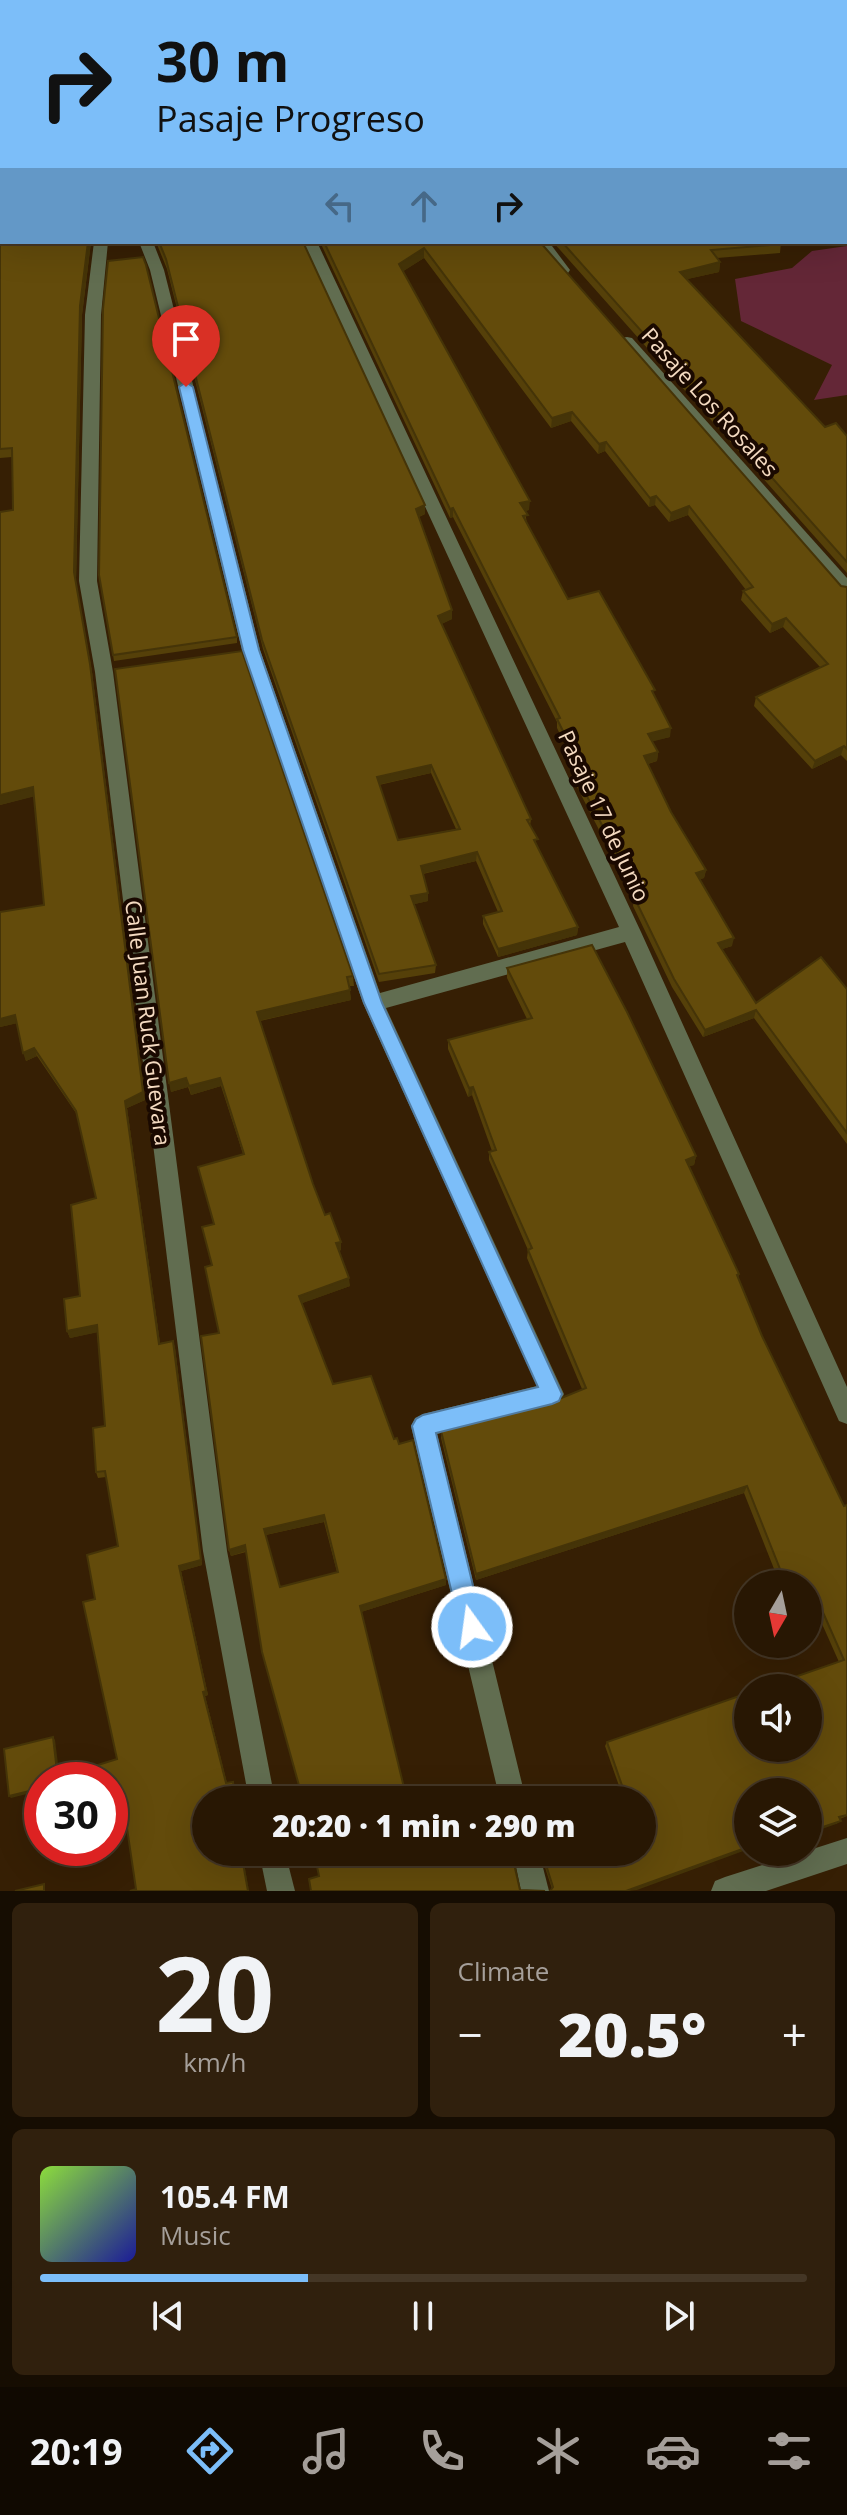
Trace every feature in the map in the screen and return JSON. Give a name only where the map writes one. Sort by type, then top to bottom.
[{"type":"street","name":"Calle Juan Ruck Guevara","points":[[101,244],[93,315],[88,581],[111,671],[215,1551],[259,1786]]},
{"type":"street","points":[[147,244],[157,270],[244,651],[373,1003],[552,1394],[423,1426],[510,1786]]},
{"type":"street","name":"Pasaje 17 de Junio","points":[[311,244],[631,932],[847,1413]]},
{"type":"street","points":[[543,244],[572,280]]},
{"type":"street","name":"Pasaje Los Rosales","points":[[615,328],[847,589]]},
{"type":"street","points":[[373,1003],[631,932]]},
{"type":"street","points":[[725,1891],[847,1851]]},
{"type":"street","points":[[275,1866],[281,1891]]},
{"type":"street","points":[[529,1866],[535,1891]]},
{"type":"shaded area","points":[[847,246],[847,395],[814,400],[832,365],[741,321],[735,279],[792,268],[812,251]]},
{"type":"building","points":[[0,244],[88,244],[80,306],[74,572],[90,664],[143,1092],[125,1101],[159,1344],[173,1341],[201,1560],[179,1566],[206,1691],[203,1692],[226,1783],[233,1782],[233,1786],[192,1786],[192,1866],[244,1866],[248,1891],[130,1891],[136,1889],[128,1835],[128,1762],[107,1762],[117,1759],[83,1602],[95,1599],[87,1555],[118,1546],[105,1471],[96,1472],[93,1428],[105,1426],[97,1325],[67,1331],[64,1299],[80,1296],[71,1205],[96,1198],[76,1111],[34,1048],[23,1053],[15,1015],[0,1019],[0,912],[44,905],[33,787],[0,795],[0,512],[13,510],[12,448],[0,449]]},
{"type":"building","points":[[160,244],[304,244],[425,505],[416,509],[452,610],[438,616],[531,819],[527,820],[538,839],[534,840],[578,927],[498,949],[483,916],[502,911],[477,852],[421,866],[428,893],[411,896],[436,965],[379,974],[262,640]],"holes":[[[431,765],[460,829],[398,840],[377,777]]]},
{"type":"building","points":[[325,244],[542,244],[841,586],[847,587],[847,749],[844,746],[815,761],[756,697],[828,664],[786,618],[772,624],[743,591],[753,587],[689,506],[671,513],[656,496],[650,498],[606,442],[599,444],[572,412],[552,418],[424,248],[399,264],[530,501],[520,503],[528,515],[523,516],[568,599],[599,591],[655,690],[652,691],[671,728],[648,734],[658,752],[644,756],[671,812],[706,870],[696,873],[734,938],[718,943],[756,1003],[821,957],[847,989],[847,1133],[756,1010],[705,1030],[674,979],[634,897],[639,896],[578,779],[586,777],[557,719],[560,718],[453,508],[450,509]]},
{"type":"building","points":[[564,244],[782,244],[711,250],[720,262],[680,272],[825,427],[836,423],[847,436],[847,562]]},
{"type":"building","points":[[143,257],[237,637],[113,655],[99,575],[103,309],[108,261]]},
{"type":"building","points":[[242,651],[353,976],[347,977],[350,990],[257,1012],[313,1184],[325,1215],[330,1213],[341,1242],[336,1243],[349,1278],[299,1296],[333,1384],[371,1376],[394,1439],[397,1438],[399,1444],[413,1440],[446,1579],[360,1606],[404,1786],[299,1786],[262,1652],[245,1545],[229,1550],[201,1336],[219,1333],[205,1267],[212,1265],[202,1227],[214,1224],[198,1167],[244,1154],[220,1078],[189,1086],[186,1078],[169,1083],[115,669]],"holes":[[[324,1515],[338,1572],[280,1587],[264,1529]]]},
{"type":"building","points":[[592,945],[696,1156],[686,1160],[739,1274],[762,1336],[844,1506],[847,1505],[847,1815],[839,1817],[841,1821],[822,1827],[822,1778],[734,1778],[734,1852],[626,1891],[550,1891],[553,1887],[546,1866],[656,1866],[656,1786],[622,1786],[607,1742],[734,1698],[734,1762],[822,1762],[822,1674],[804,1674],[844,1660],[822,1610],[822,1570],[780,1570],[747,1486],[476,1574],[441,1431],[554,1401],[586,1388],[528,1250],[532,1248],[489,1152],[496,1150],[473,1087],[469,1088],[448,1040],[532,1018],[507,968]]},
{"type":"building","points":[[53,1737],[56,1762],[24,1762],[24,1792],[9,1796],[4,1749]]},
{"type":"building","points":[[317,1866],[515,1866],[520,1890],[545,1891],[311,1891],[309,1879],[319,1876]]},
{"type":"building","points":[[44,1884],[44,1891],[15,1891]]},
{"type":"route","points":[[186,387],[251,650],[373,1003],[552,1394],[423,1426],[472,1627]]}]
